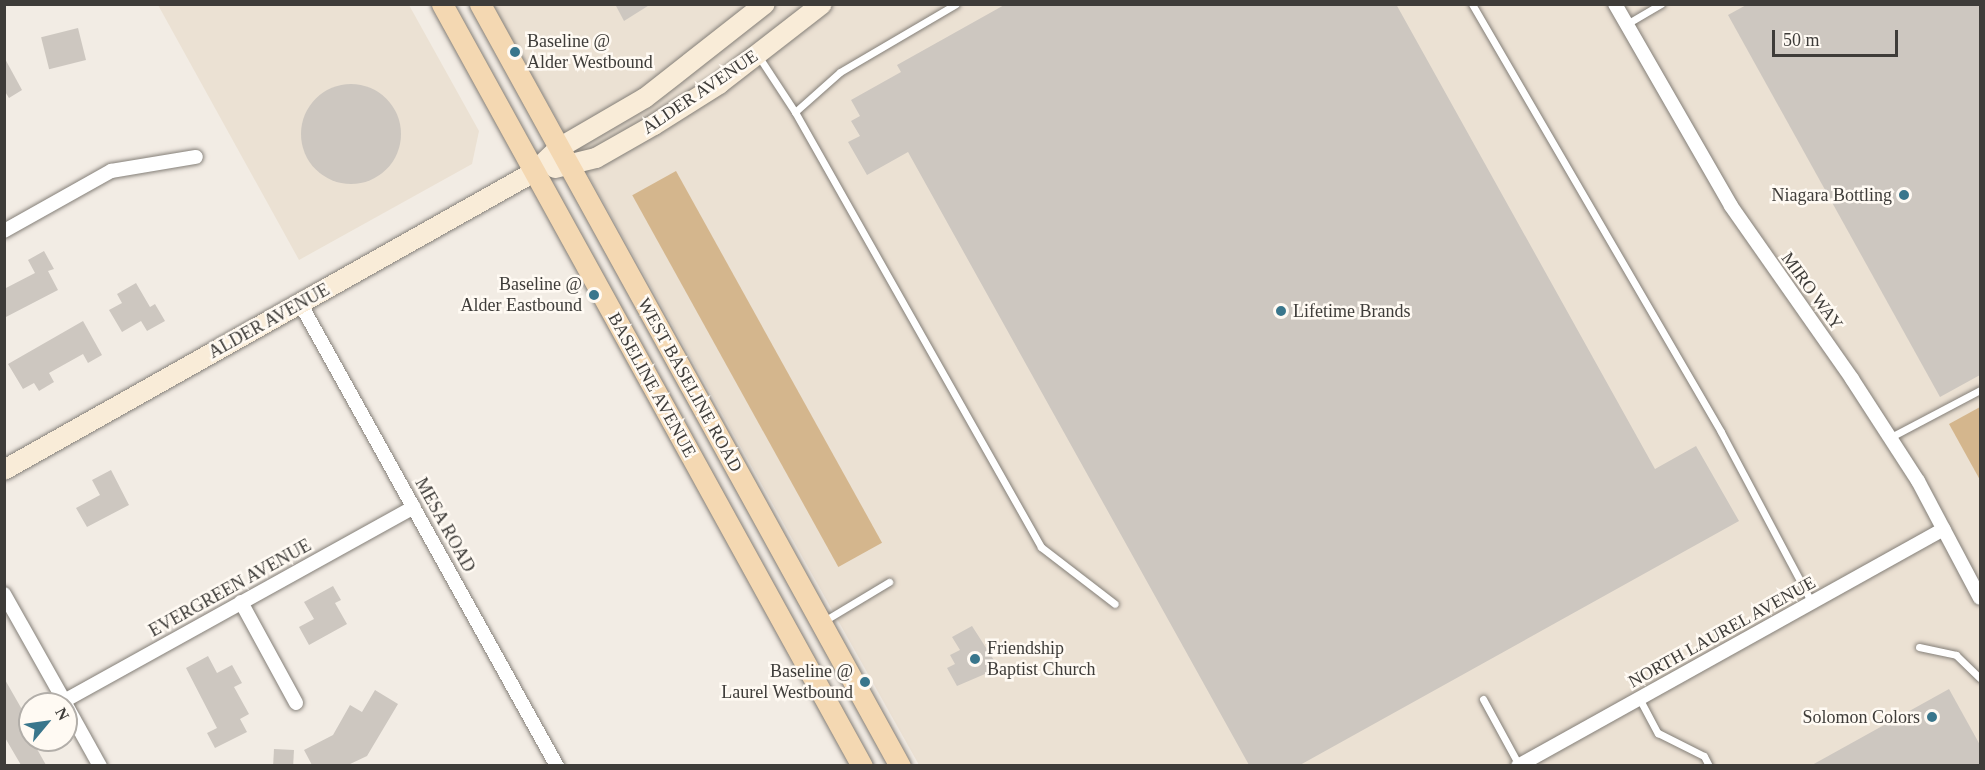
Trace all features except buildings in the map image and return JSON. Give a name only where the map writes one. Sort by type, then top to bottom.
[{"type":"main road","name":"BASELINE AVENUE","points":[[442,4],[862,765]]},
{"type":"main road","name":"WEST BASELINE ROAD","points":[[480,4],[900,765]]},
{"type":"main road","name":"ALDER AVENUE","points":[[4,470],[564,157],[645,98],[765,4]]},
{"type":"main road","name":"ALDER AVENUE","points":[[564,157],[596,158],[654,125],[757,55],[822,4]]},
{"type":"street","name":"MIRO WAY","points":[[1615,4],[1754,243],[1891,437],[1944,529],[1980,598]]},
{"type":"street","points":[[4,231],[111,171],[196,157]]},
{"type":"street","name":"MESA ROAD","points":[[300,303],[557,765]]},
{"type":"street","name":"EVERGREEN AVENUE","points":[[78,696],[241,602],[414,507]]},
{"type":"street","name":"NORTH LAUREL AVENUE","points":[[1519,765],[1944,529]]},
{"type":"street","points":[[4,594],[59,692]]},
{"type":"street","points":[[241,602],[296,703]]},
{"type":"street","points":[[78,726],[100,765]]},
{"type":"lane","points":[[795,112],[840,72],[956,4]]},
{"type":"lane","points":[[1472,4],[1721,432],[1812,603]]},
{"type":"lane","points":[[1625,24],[1661,4]]},
{"type":"lane","points":[[757,55],[795,112],[1041,547],[1116,604]]},
{"type":"lane","points":[[1891,437],[1980,390]]},
{"type":"lane","points":[[820,623],[889,582]]},
{"type":"lane","points":[[1919,647],[1956,655],[1980,678]]},
{"type":"lane","points":[[1639,698],[1659,733],[1704,756],[1709,765]]},
{"type":"lane","points":[[1483,699],[1519,765]]},
{"type":"shaded area","points":[[158,5],[409,5],[479,131],[472,164],[299,260]]},
{"type":"shaded area","points":[[493,5],[1980,5],[1980,765],[919,765]]},
{"type":"shaded area","points":[[676,171],[882,543],[838,567],[632,195]]},
{"type":"shaded area","points":[[1980,407],[1980,480],[1949,424]]},
{"type":"place","name":"Baseline @ Alder Westbound","points":[[515,52]]},
{"type":"place","name":"Niagara Bottling","points":[[1904,195]]},
{"type":"place","name":"Baseline @ Alder Eastbound","points":[[594,295]]},
{"type":"place","name":"Lifetime Brands","points":[[1281,311]]},
{"type":"place","name":"Friendship Baptist Church","points":[[975,659]]},
{"type":"place","name":"Baseline @ Laurel Westbound","points":[[865,682]]},
{"type":"place","name":"Solomon Colors","points":[[1932,717]]}]
